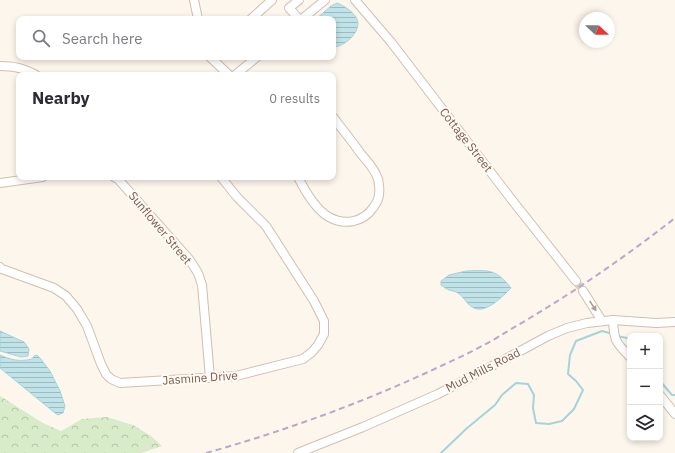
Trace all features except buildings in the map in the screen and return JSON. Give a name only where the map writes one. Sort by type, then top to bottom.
[{"type":"street","points":[[194,0],[197,16]]},
{"type":"street","points":[[254,16],[272,0]]},
{"type":"street","points":[[296,16],[289,8],[299,0]]},
{"type":"street","points":[[306,16],[325,0]]},
{"type":"street","name":"Cottage Street","points":[[355,0],[391,42],[576,281]]},
{"type":"street","points":[[213,60],[226,72]]},
{"type":"street","points":[[239,72],[253,60]]},
{"type":"street","points":[[0,66],[12,66],[30,72]]},
{"type":"street","points":[[300,180],[304,189],[321,212],[330,218],[339,221],[347,222],[360,219],[369,212],[376,203],[380,188],[378,177],[336,121]]},
{"type":"street","points":[[0,183],[22,180]]},
{"type":"street","name":"Sunflower Street","points":[[120,180],[189,260],[198,273],[202,285],[210,378]]},
{"type":"street","name":"Jasmine Drive","points":[[0,268],[54,288],[66,296],[77,309],[87,326],[101,364],[111,380],[129,383],[236,376],[303,359],[318,345],[324,334],[324,322],[317,307],[266,226],[224,180]]},
{"type":"street","points":[[583,291],[602,321]]},
{"type":"street","points":[[613,320],[614,334],[621,348],[627,354]]},
{"type":"street","name":"Mud Mills Road","points":[[298,453],[363,427],[438,394],[567,328],[587,323],[613,320],[656,323],[675,322]]},
{"type":"street","points":[[663,399],[675,414]]},
{"type":"green space","points":[[0,396],[43,423],[61,431],[82,419],[107,417],[133,425],[151,436],[162,446],[141,453],[0,453]]},
{"type":"water","points":[[337,3],[351,11],[357,19],[358,24],[355,33],[351,38],[343,44],[336,46],[336,16],[319,16]]},
{"type":"water","points":[[466,271],[492,272],[501,277],[511,288],[494,303],[484,309],[474,308],[469,305],[458,293],[448,290],[441,285],[441,281],[449,275]]},
{"type":"water","points":[[0,331],[24,342],[29,349],[28,356],[21,357],[0,351]]},
{"type":"water","points":[[0,355],[12,359],[28,360],[37,355],[50,371],[60,391],[65,406],[63,413],[58,415],[55,413],[0,368]]},
{"type":"waterway","points":[[441,453],[466,429],[495,405],[502,395],[516,383],[528,384],[534,395],[533,408],[536,423],[549,424],[562,421],[574,409],[583,390],[568,374],[570,355],[576,341],[602,331],[613,334]]},
{"type":"waterway","points":[[617,336],[627,338]]},
{"type":"waterway","points":[[663,384],[672,395],[675,395]]},
{"type":"tunnel","points":[[576,281],[583,291]]},
{"type":"railway","points":[[206,453],[267,435],[356,403],[414,378],[486,344],[579,287],[618,261],[675,218]]}]
